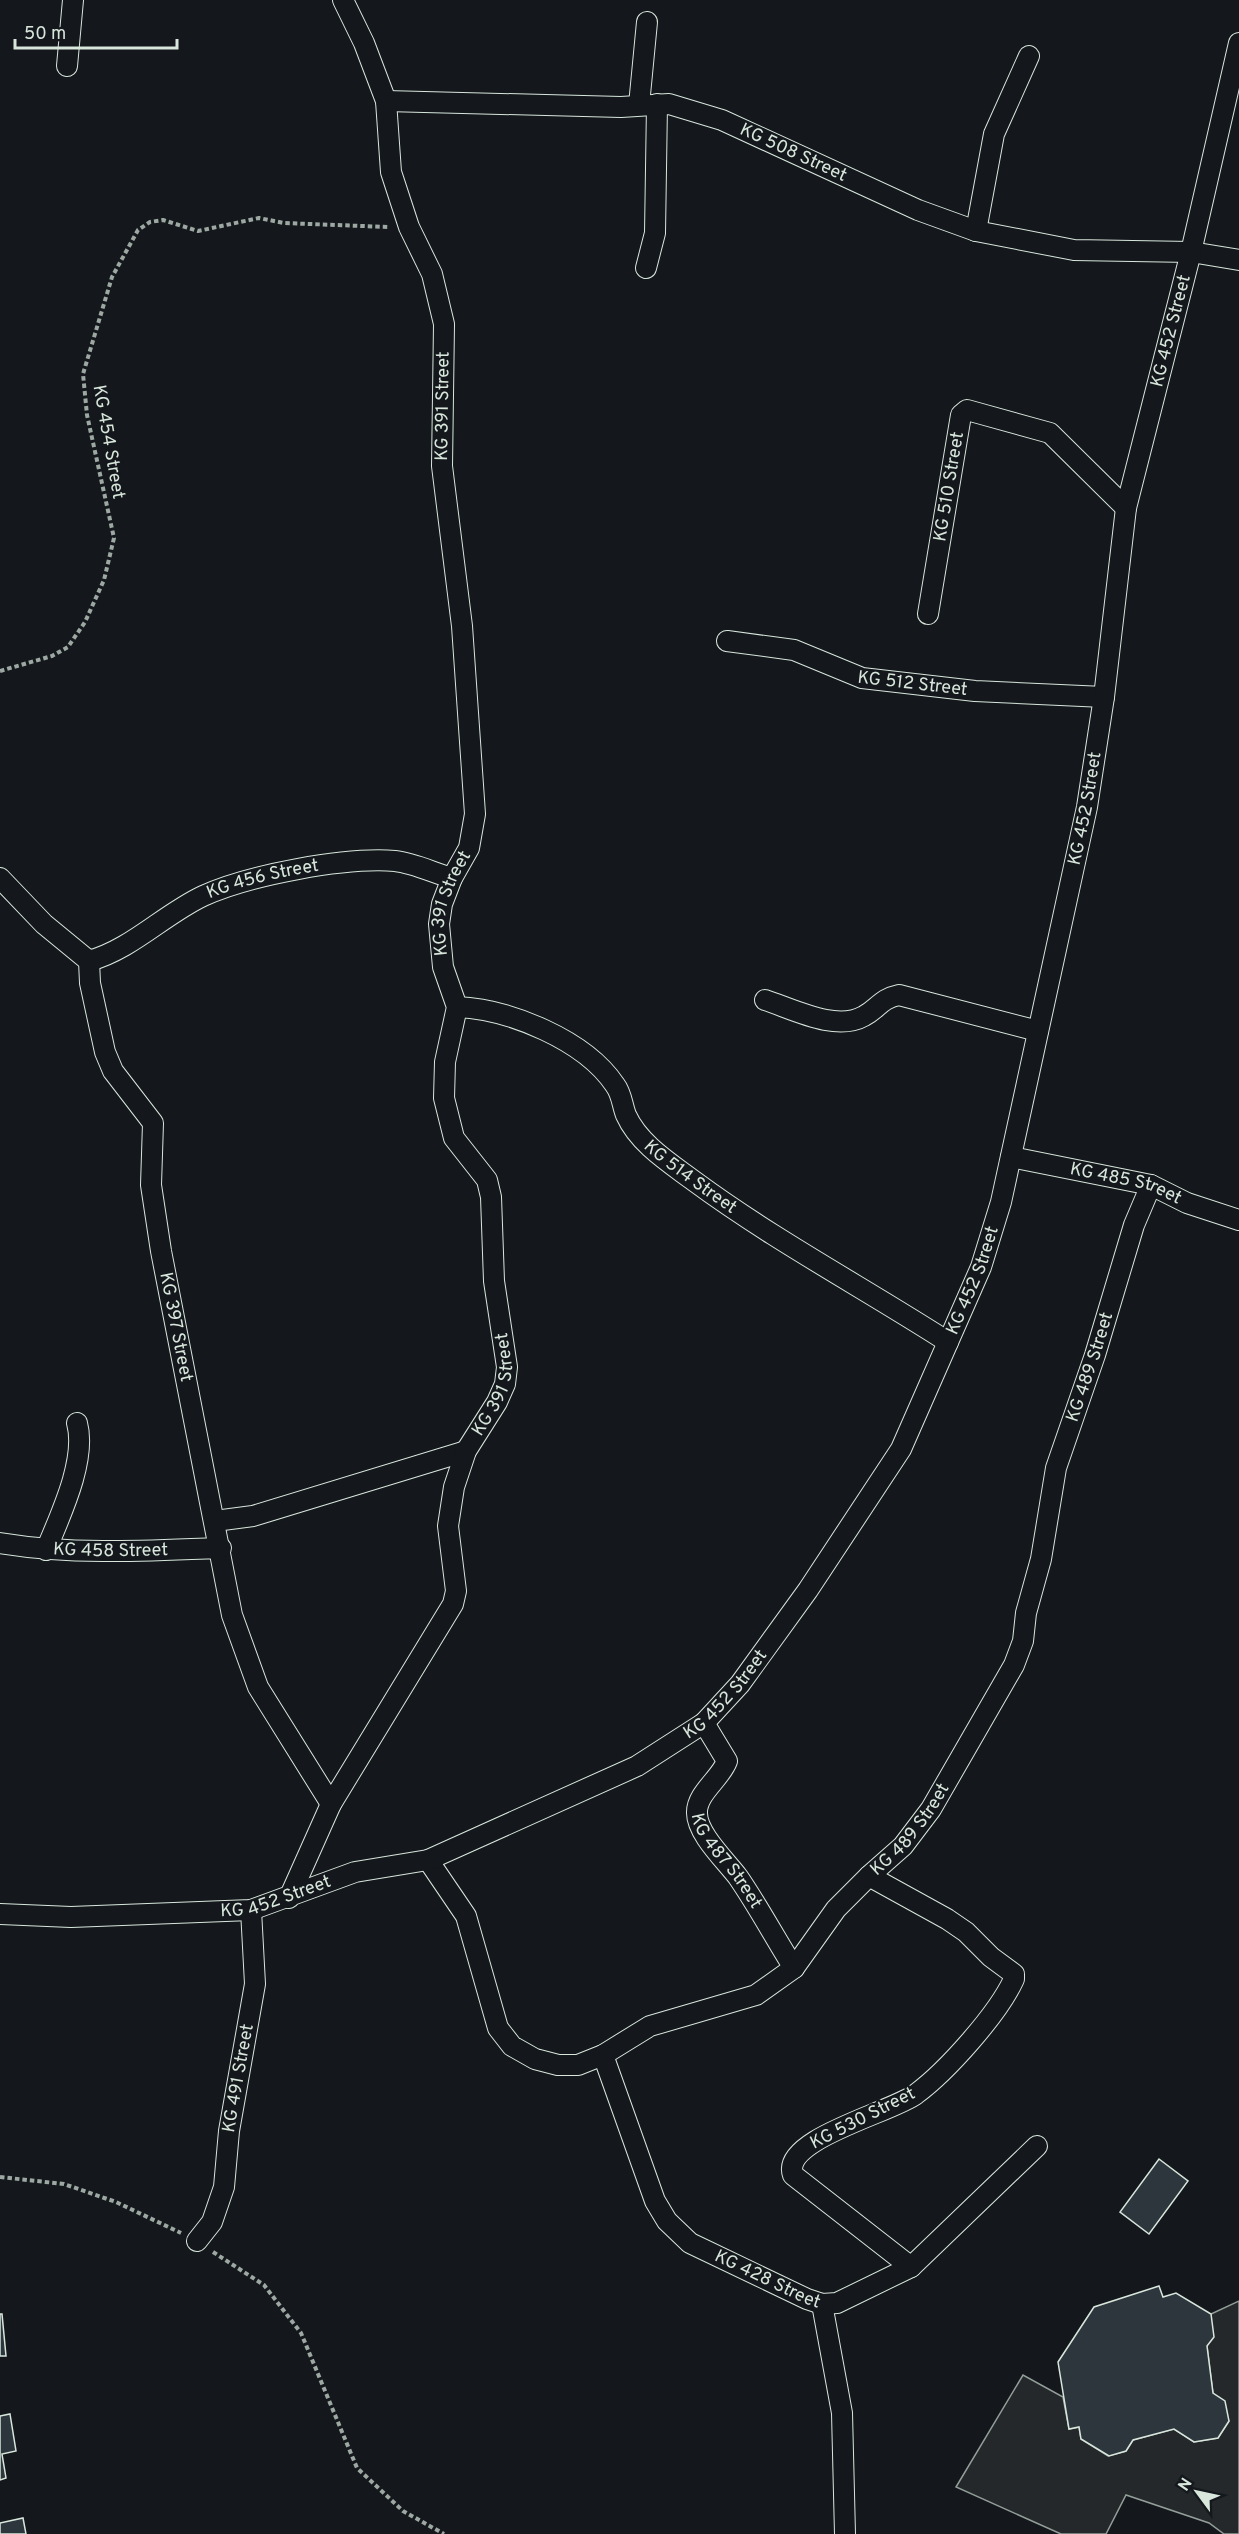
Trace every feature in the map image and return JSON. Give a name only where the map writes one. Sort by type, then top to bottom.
[{"type":"street","points":[[67,66],[73,0]]},
{"type":"street","name":"KG 391 Street","points":[[289,1898],[331,1804],[453,1604],[456,1591],[448,1526],[454,1487],[466,1451],[497,1402],[505,1384],[507,1367],[494,1281],[490,1197],[487,1180],[454,1138],[444,1098],[446,1062],[457,1007],[443,967],[439,924],[442,904],[452,879],[469,848],[475,814],[462,626],[442,466],[444,324],[432,274],[409,227],[391,172],[386,101],[364,43],[343,0]]},
{"type":"street","points":[[646,268],[655,234],[648,105],[648,22]]},
{"type":"street","name":"KG 452 Street","points":[[0,1914],[71,1917],[251,1910],[355,1872],[428,1860],[637,1767],[704,1724],[740,1684],[801,1600],[901,1449],[981,1267],[1001,1202],[1087,807],[1104,697],[1126,508],[1191,252],[1239,43]]},
{"type":"street","points":[[976,231],[994,134],[1029,56]]},
{"type":"street","name":"KG 508 Street","points":[[386,101],[621,107],[669,104],[722,120],[918,210],[976,231],[1074,250],[1191,252],[1239,260]]},
{"type":"street","name":"KG 510 Street","points":[[928,614],[961,415],[967,410],[1050,433],[1126,508]]},
{"type":"street","name":"KG 512 Street","points":[[727,641],[794,650],[862,678],[975,691],[1104,697]]},
{"type":"street","name":"KG 456 Street","points":[[89,961],[123,947],[162,919],[203,896],[252,879],[365,860],[398,862],[452,879]]},
{"type":"street","points":[[0,878],[44,924],[89,961]]},
{"type":"street","name":"KG 397 Street","points":[[89,961],[90,983],[105,1052],[113,1071],[153,1123],[152,1185],[161,1251],[232,1615],[258,1687],[331,1804]]},
{"type":"street","points":[[765,1000],[830,1020],[847,1022],[864,1016],[886,998],[899,995],[1038,1031]]},
{"type":"street","name":"KG 514 Street","points":[[457,1007],[475,1007],[523,1020],[562,1039],[591,1060],[615,1085],[635,1130],[659,1155],[719,1200],[948,1342]]},
{"type":"street","name":"KG 485 Street","points":[[1011,1157],[1151,1185],[1187,1203],[1239,1220]]},
{"type":"street","name":"KG 489 Street","points":[[428,1860],[466,1916],[498,2028],[512,2046],[535,2059],[558,2066],[578,2065],[603,2055],[650,2026],[756,1995],[794,1968],[836,1909],[903,1846],[931,1809],[1014,1665],[1023,1641],[1026,1612],[1041,1559],[1056,1468],[1095,1354],[1134,1225],[1151,1185]]},
{"type":"street","points":[[46,1550],[68,1497],[81,1437],[77,1423]]},
{"type":"street","points":[[215,1521],[253,1516],[466,1451]]},
{"type":"street","name":"KG 458 Street","points":[[0,1543],[46,1550],[129,1552],[220,1548]]},
{"type":"street","name":"KG 487 Street","points":[[704,1724],[727,1761],[702,1798],[696,1810],[698,1819],[712,1845],[738,1876],[794,1968]]},
{"type":"street","name":"KG 530 Street","points":[[869,1876],[966,1932],[991,1957],[1014,1974],[1014,1979],[978,2032],[917,2093],[905,2102],[842,2127],[805,2147],[793,2159],[791,2169],[793,2175],[911,2267]]},
{"type":"street","name":"KG 491 Street","points":[[197,2241],[212,2223],[224,2187],[229,2131],[255,1984],[251,1910]]},
{"type":"street","name":"KG 428 Street","points":[[603,2055],[655,2201],[667,2221],[690,2243],[766,2281],[822,2304],[837,2303],[911,2267],[1037,2146]]},
{"type":"street","points":[[822,2304],[842,2413],[845,2534]]},
{"type":"path","name":"KG 454 Street","points":[[0,671],[52,656],[68,647],[85,622],[104,580],[114,538],[104,501],[87,415],[83,374],[112,278],[138,230],[150,222],[163,220],[198,231],[259,218],[284,223],[409,227]]},
{"type":"path","points":[[332,2404],[357,2468],[403,2511],[444,2534]]},
{"type":"shaded area","points":[[1239,2301],[1239,2534],[1224,2534],[1209,2523],[1126,2495],[1106,2534],[1061,2534],[956,2487],[1023,2375],[1063,2397],[1069,2429],[1079,2427],[1081,2439],[1108,2456],[1126,2451],[1133,2440],[1174,2429],[1194,2442],[1218,2438],[1229,2421],[1213,2393],[1207,2346],[1211,2314]]},
{"type":"building","points":[[1159,2159],[1188,2181],[1149,2234],[1120,2212]]},
{"type":"building","points":[[1159,2286],[1163,2297],[1176,2293],[1211,2314],[1214,2337],[1207,2346],[1213,2393],[1225,2401],[1229,2421],[1218,2438],[1194,2442],[1174,2429],[1133,2440],[1126,2451],[1109,2456],[1081,2439],[1079,2427],[1069,2429],[1058,2362],[1094,2307]]},
{"type":"building","points":[[0,2314],[2,2314],[6,2356],[0,2356]]},
{"type":"building","points":[[10,2414],[16,2451],[2,2454],[6,2478],[0,2480],[0,2416]]},
{"type":"building","points":[[23,2518],[26,2534],[0,2534],[0,2523]]}]
